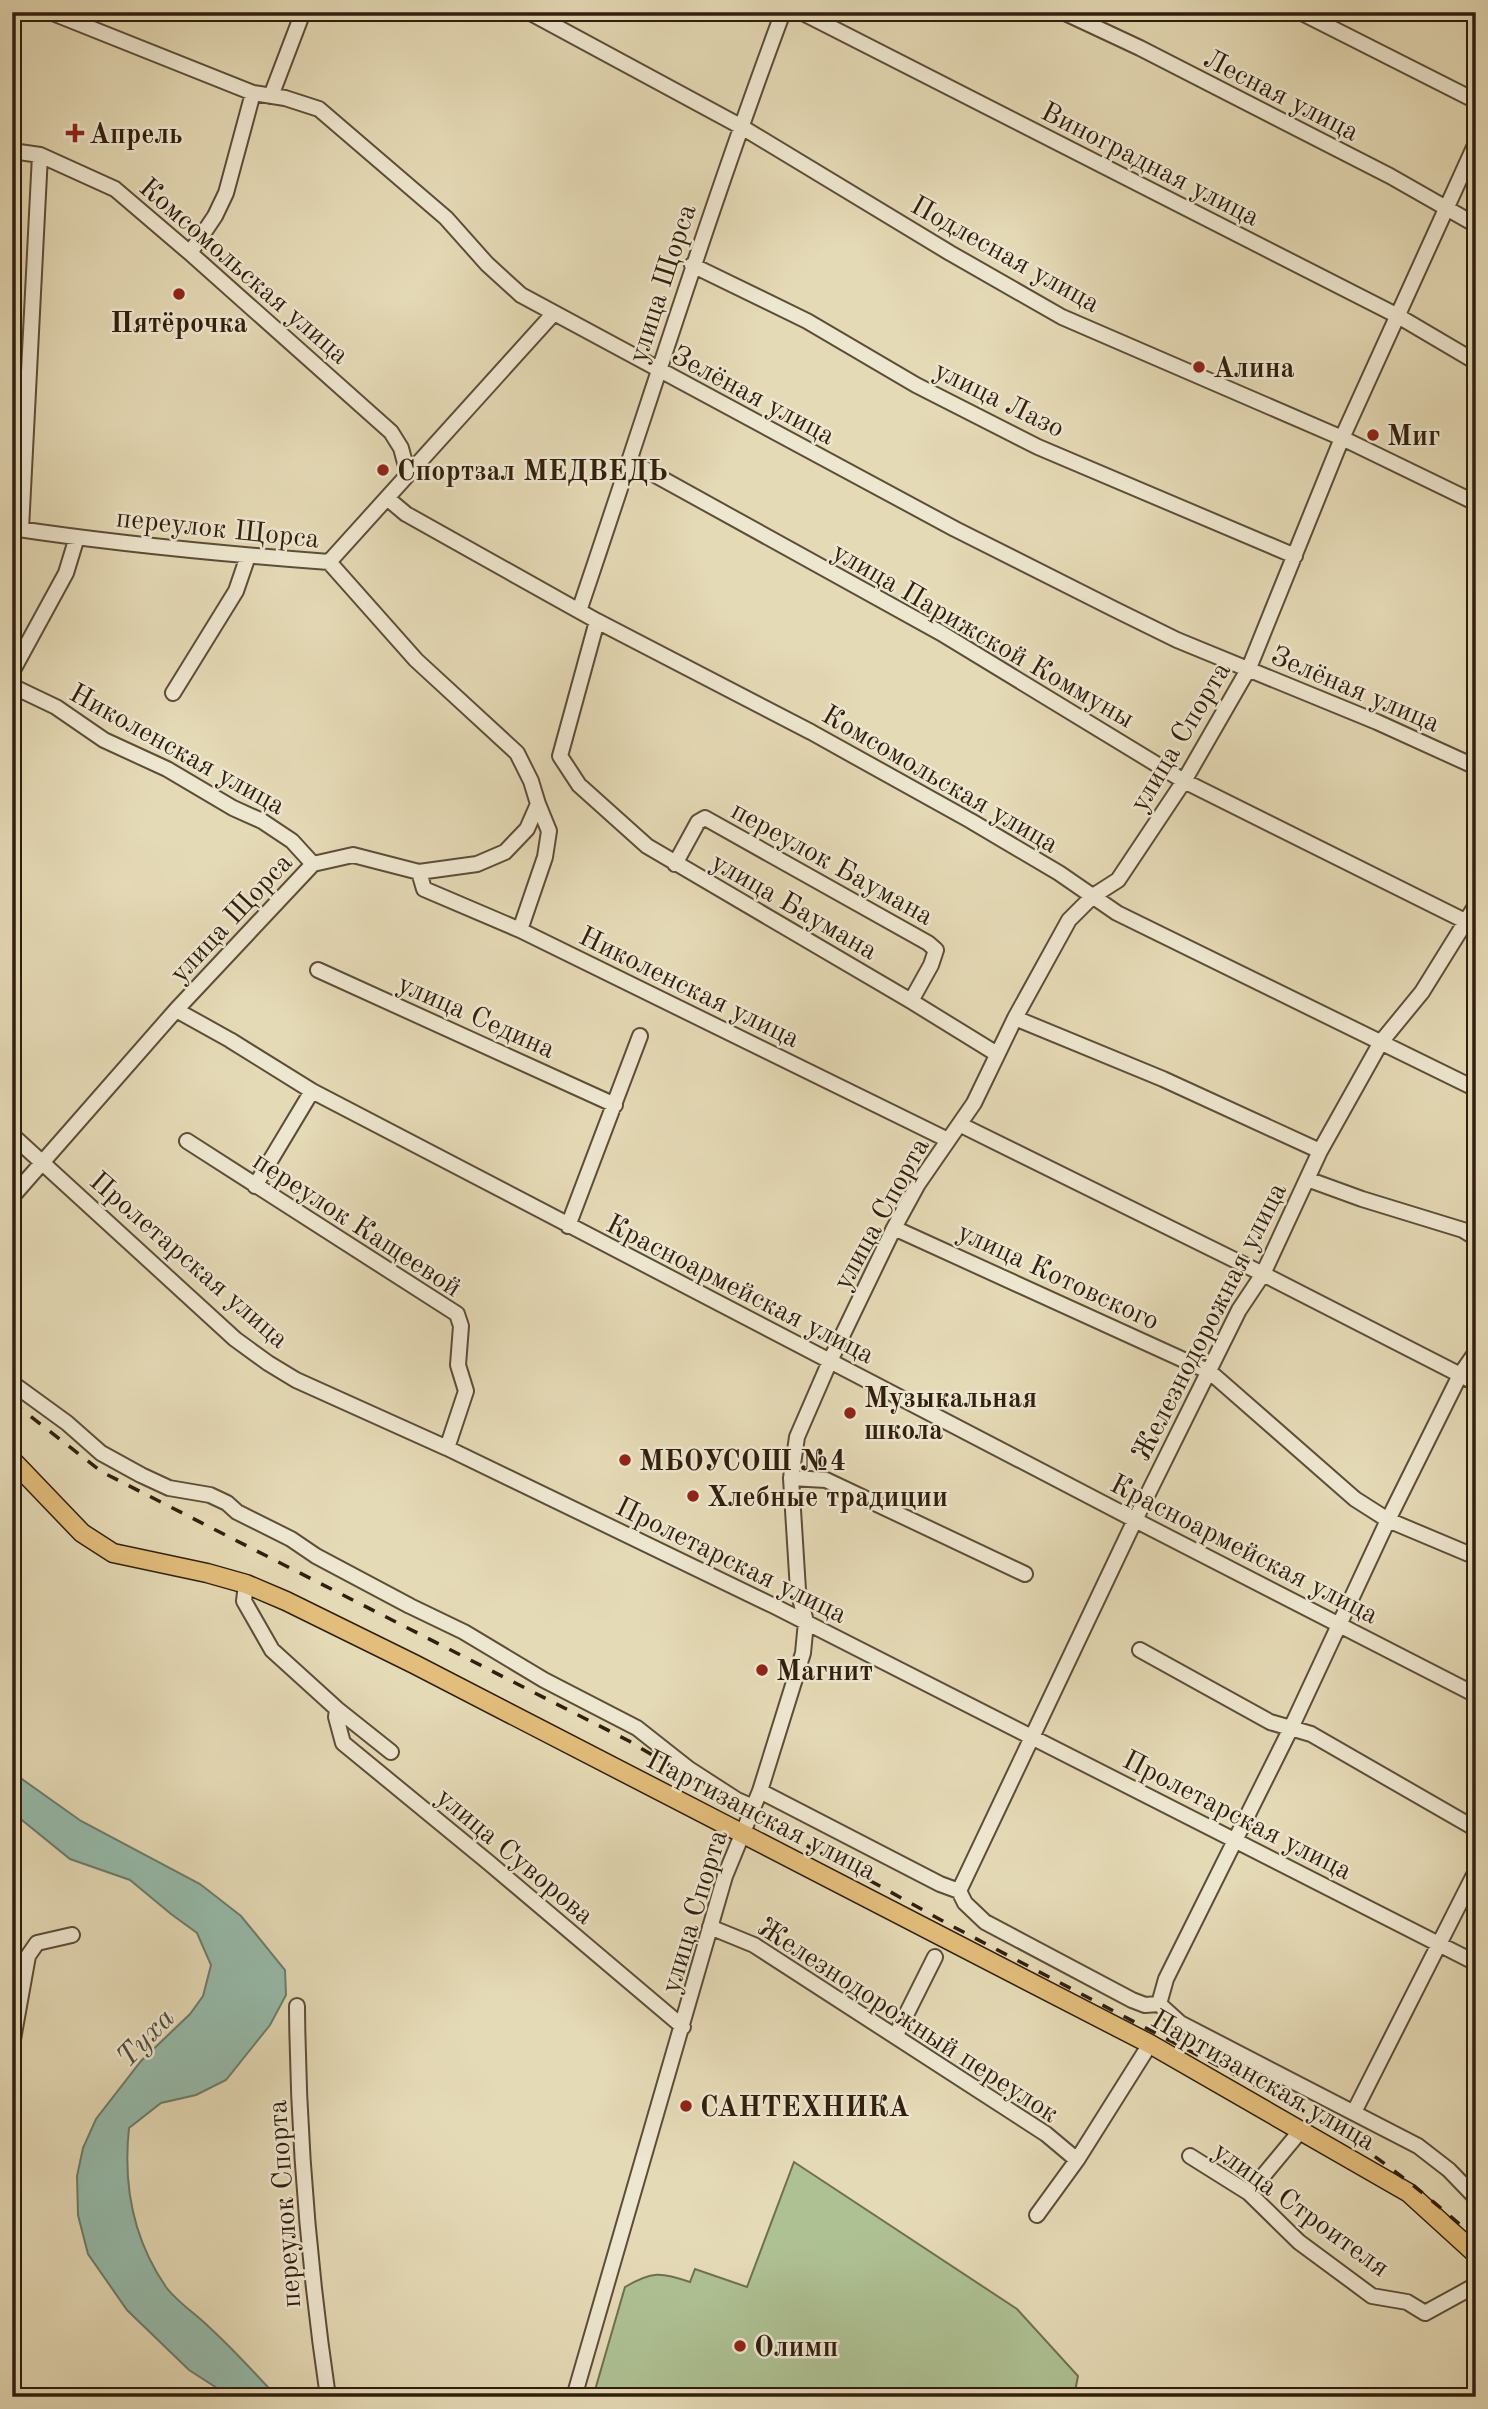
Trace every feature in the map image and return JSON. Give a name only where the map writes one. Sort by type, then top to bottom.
[{"type":"main road","name":"Партизанская улица","points":[[12,1460],[82,1533],[113,1553],[246,1584],[414,1664],[742,1832],[1150,2044],[1302,2129],[1409,2193],[1476,2254]]},
{"type":"street","name":"Зелёная улица","points":[[50,12],[253,93],[319,109],[446,218],[487,264],[521,295],[955,529],[1177,640],[1249,668],[1476,767]]},
{"type":"street","points":[[271,96],[303,12]]},
{"type":"street","name":"Подлесная улица","points":[[529,12],[740,126],[1062,317],[1342,438],[1476,503]]},
{"type":"street","name":"улица Щорса","points":[[579,611],[692,265],[783,12]]},
{"type":"street","name":"Виноградная улица","points":[[801,12],[1398,316],[1476,362]]},
{"type":"street","name":"Лесная улица","points":[[1063,12],[1140,48],[1476,225]]},
{"type":"street","points":[[1300,12],[1476,101]]},
{"type":"street","points":[[190,253],[215,216],[226,192],[253,93]]},
{"type":"street","name":"улица Спорта","points":[[574,2397],[725,1876],[760,1791],[803,1653],[806,1622],[798,1590],[790,1478],[797,1437],[894,1228],[918,1184],[974,1103],[1015,1018],[1069,920],[1093,896],[1118,880],[1184,781],[1249,668],[1342,438],[1476,143]]},
{"type":"street","name":"Комсомольская улица","points":[[12,151],[40,155],[115,189],[391,432],[401,448],[408,474]]},
{"type":"street","points":[[17,529],[40,155]]},
{"type":"street","name":"улица Лазо","points":[[692,265],[807,321],[916,385],[1038,447],[1295,556]]},
{"type":"street","points":[[329,562],[554,313]]},
{"type":"street","name":"улица Парижской Коммуны","points":[[630,461],[940,633],[1184,781],[1465,921]]},
{"type":"street","name":"Комсомольская улица","points":[[387,498],[406,514],[597,621],[834,744],[971,821],[1117,913],[1476,1089]]},
{"type":"street","name":"переулок Щорса","points":[[17,529],[248,556],[329,562],[416,660],[517,752],[531,781],[538,804]]},
{"type":"street","points":[[12,672],[66,573],[77,537]]},
{"type":"street","points":[[173,693],[236,591],[248,556]]},
{"type":"street","name":"улица Баумана","points":[[597,621],[560,755],[579,785],[647,846],[997,1054]]},
{"type":"street","name":"Николенская улица","points":[[12,686],[56,708],[104,740],[167,769],[233,808],[262,821],[292,841],[313,864]]},
{"type":"street","points":[[520,930],[545,857],[549,831],[538,804]]},
{"type":"street","name":"улица Щорса","points":[[12,1197],[176,1010],[313,864],[354,855],[419,872],[477,864],[505,852],[527,829],[538,804]]},
{"type":"street","name":"переулок Баумана","points":[[676,864],[698,822],[705,818],[928,943],[936,950],[931,965],[911,1001]]},
{"type":"street","name":"Николенская улица","points":[[419,872],[424,889],[520,930],[948,1140]]},
{"type":"street","name":"Железнодорожная улица","points":[[959,1891],[1135,1520],[1239,1310],[1263,1274],[1320,1151],[1381,1042],[1422,992],[1476,905]]},
{"type":"street","name":"улица Седина","points":[[318,970],[615,1105]]},
{"type":"street","name":"Красноармейская улица","points":[[176,1010],[312,1091],[568,1226],[1476,1695]]},
{"type":"street","points":[[1015,1018],[1163,1079],[1320,1151]]},
{"type":"street","points":[[568,1226],[640,1036]]},
{"type":"street","points":[[256,1186],[312,1091]]},
{"type":"street","points":[[961,1125],[1263,1274],[1476,1384]]},
{"type":"street","name":"Пролетарская улица","points":[[12,1135],[235,1339],[268,1363],[325,1394],[447,1448],[806,1622],[1476,1963]]},
{"type":"street","name":"переулок Кащеевой","points":[[187,1141],[457,1314],[461,1326],[458,1365],[466,1391],[447,1448]]},
{"type":"street","points":[[1307,1179],[1464,1230],[1476,1238]]},
{"type":"street","name":"улица Котовского","points":[[894,1228],[1210,1371],[1355,1499],[1388,1520],[1476,1557]]},
{"type":"street","points":[[1159,2004],[1166,1979],[1291,1728],[1388,1520],[1460,1376],[1476,1352]]},
{"type":"street","name":"Партизанская улица","points":[[12,1383],[67,1423],[83,1440],[141,1475],[169,1488],[210,1495],[228,1503],[244,1516],[291,1539],[316,1556],[464,1632],[544,1680],[637,1728],[689,1769],[737,1800],[753,1807]]},
{"type":"street","points":[[790,1478],[826,1480],[1025,1574]]},
{"type":"street","points":[[246,1584],[244,1601],[272,1650],[337,1709],[391,1752]]},
{"type":"street","points":[[1140,1650],[1270,1722],[1311,1734],[1476,1829]]},
{"type":"street","name":"улица Суворова","points":[[337,1709],[336,1717],[343,1743],[683,2027]]},
{"type":"street","name":"Партизанская улица","points":[[760,1791],[940,1884],[959,1891],[965,1903],[985,1922],[1132,2000],[1145,2005],[1159,2004],[1180,2023],[1418,2147],[1449,2170],[1476,2199]]},
{"type":"street","points":[[1354,2112],[1476,1871]]},
{"type":"street","name":"Железнодорожный переулок","points":[[710,1927],[754,1945],[896,2035],[1046,2134],[1077,2160]]},
{"type":"street","points":[[12,2045],[28,1956],[37,1943],[72,1935]]},
{"type":"street","points":[[896,2035],[935,1957]]},
{"type":"street","name":"переулок Спорта","points":[[297,2006],[298,2067],[314,2306],[328,2397]]},
{"type":"street","points":[[1037,2215],[1077,2160],[1150,2044]]},
{"type":"street","points":[[1249,2193],[1302,2129]]},
{"type":"street","name":"улица Строителя","points":[[1189,2156],[1249,2193],[1299,2242],[1372,2296],[1407,2302],[1425,2313],[1476,2285]]},
{"type":"shaded area","points":[[12,1772],[81,1821],[200,1884],[241,1916],[285,1970],[286,1995],[270,2025],[226,2080],[196,2095],[161,2103],[129,2128],[128,2149],[129,2190],[133,2210],[145,2250],[155,2269],[170,2292],[227,2344],[277,2397],[231,2397],[189,2370],[127,2310],[88,2254],[78,2215],[77,2176],[83,2148],[96,2119],[141,2061],[190,2014],[203,1996],[211,1965],[197,1933],[130,1880],[70,1859],[12,1812]]},
{"type":"shaded area","points":[[794,2162],[1017,2309],[1078,2376],[1074,2397],[593,2397],[625,2287],[642,2278],[657,2275],[690,2282],[695,2269],[747,2287]]},
{"type":"railway","points":[[12,1402],[102,1472],[629,1741],[750,1814],[950,1925],[1323,2121],[1402,2177],[1476,2239]]},
{"type":"place","name":"Апрель","points":[[75,133]]},
{"type":"place","name":"Пятёрочка","points":[[179,294]]},
{"type":"place","name":"Алина","points":[[1199,367]]},
{"type":"place","name":"Миг","points":[[1373,435]]},
{"type":"place","name":"Спортзал МЕДВЕДЬ","points":[[383,470]]},
{"type":"place","name":"Музыкальная школа","points":[[850,1413]]},
{"type":"place","name":"МБОУСОШ №4","points":[[625,1460]]},
{"type":"place","name":"Хлебные традиции","points":[[693,1496]]},
{"type":"place","name":"Магнит","points":[[762,1670]]},
{"type":"place","name":"САНТЕХНИКА","points":[[686,2106]]},
{"type":"place","name":"Олимп","points":[[740,2346]]},
{"type":"water label","name":"Туха","points":[[145,2037]]}]
